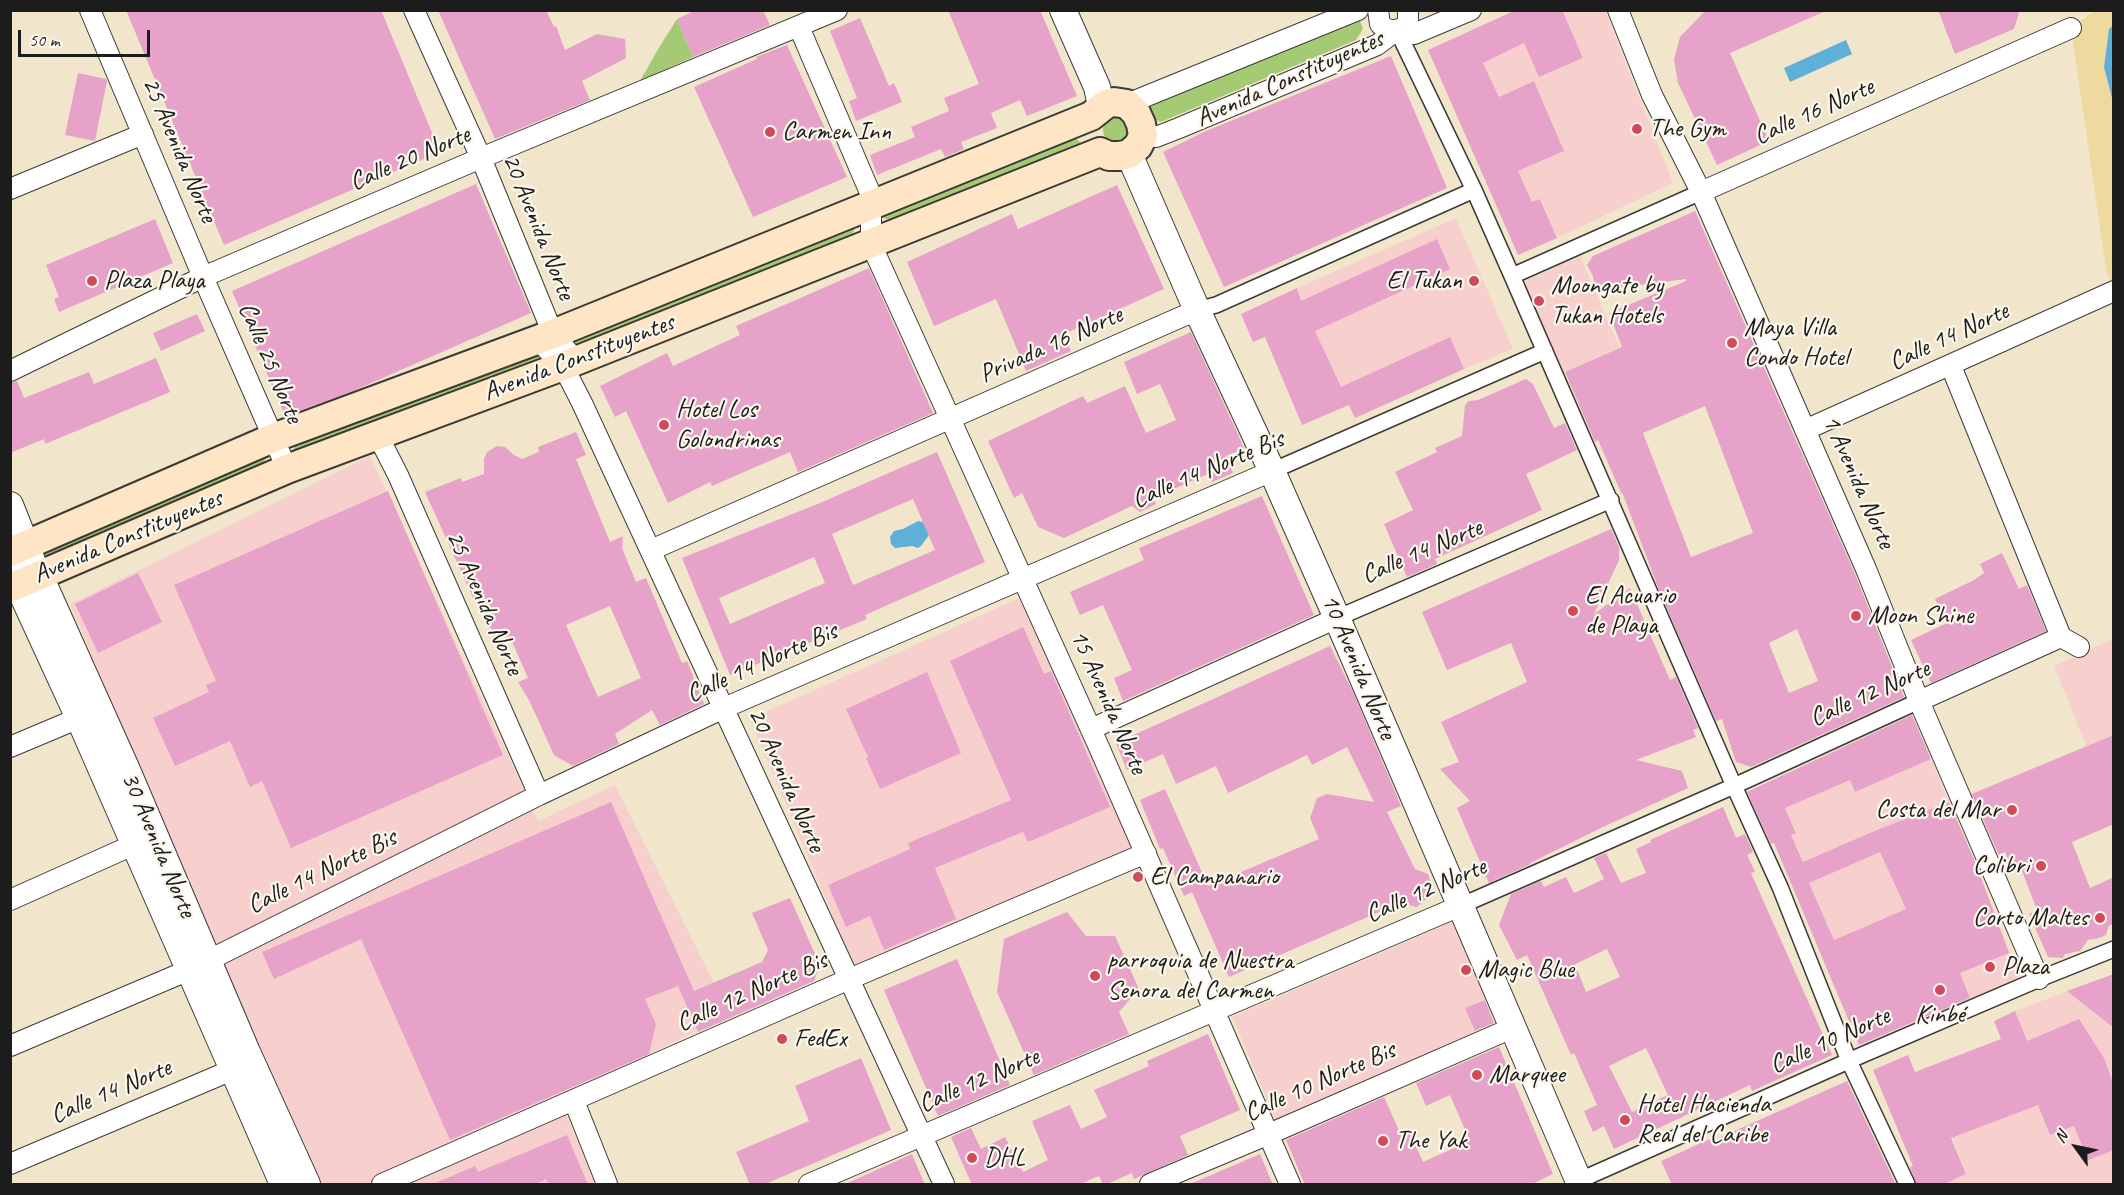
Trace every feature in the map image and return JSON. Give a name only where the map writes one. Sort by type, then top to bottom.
[{"type":"main road","points":[[1114,105],[1136,113],[1141,124],[1136,145]]},
{"type":"main road","name":"Avenida Constituyentes","points":[[18,548],[273,438],[546,337],[1114,105]]},
{"type":"main road","name":"Avenida Constituyentes","points":[[19,579],[287,469],[569,363],[1100,152],[1109,156],[1120,156],[1136,145]]},
{"type":"street","name":"25 Avenida Norte","points":[[90,10],[203,277]]},
{"type":"street","name":"20 Avenida Norte","points":[[414,10],[481,158],[546,337],[569,363],[651,550],[847,980],[944,1185]]},
{"type":"street","name":"Calle 20 Norte","points":[[10,371],[203,277],[837,10]]},
{"type":"street","points":[[1063,10],[1097,87],[1114,105]]},
{"type":"street","name":"Avenida Constituyentes","points":[[1114,105],[1359,10]]},
{"type":"street","points":[[1378,10],[1378,19],[1383,27],[1397,30],[1406,25],[1408,10]]},
{"type":"street","name":"Avenida Constituyentes","points":[[1136,145],[1377,45],[1397,30],[1414,34],[1471,10]]},
{"type":"street","name":"1 Avenida Norte","points":[[1618,10],[1652,95],[1701,192],[1866,569],[1919,701],[2039,979]]},
{"type":"street","points":[[799,27],[871,195],[871,244]]},
{"type":"street","name":"Calle 16 Norte","points":[[1512,276],[2071,28]]},
{"type":"street","points":[[1397,30],[1473,190],[1611,500],[1780,887],[1849,1061],[1907,1185]]},
{"type":"street","points":[[10,189],[143,134]]},
{"type":"street","name":"10 Avenida Norte","points":[[1136,145],[1197,310],[1337,618],[1576,1183]]},
{"type":"street","name":"Privada 16 Norte","points":[[651,550],[1197,310],[1216,305],[1473,190]]},
{"type":"street","name":"15 Avenida Norte","points":[[871,244],[1091,729],[1290,1185]]},
{"type":"street","name":"Calle 25 Norte","points":[[203,277],[287,469]]},
{"type":"street","name":"Calle 14 Norte","points":[[1805,430],[2114,291]]},
{"type":"street","name":"Calle 14 Norte Bis","points":[[10,1046],[198,965],[539,795],[724,708],[1545,351]]},
{"type":"street","points":[[1951,366],[2061,638],[2079,647]]},
{"type":"street","name":"25 Avenida Norte","points":[[377,434],[539,795]]},
{"type":"street","name":"Calle 14 Norte","points":[[1091,729],[1337,618],[1611,500]]},
{"type":"street","name":"30 Avenida Norte","points":[[10,505],[18,548],[19,579],[133,845],[198,965],[307,1185]]},
{"type":"street","name":"30 Avenida Norte","points":[[19,579],[44,585],[122,759],[198,965],[232,1070],[283,1185]]},
{"type":"street","name":"Calle 12 Norte","points":[[809,1185],[1460,906],[1734,786],[2061,638]]},
{"type":"street","points":[[10,747],[79,718]]},
{"type":"street","points":[[10,900],[133,845]]},
{"type":"street","name":"Calle 12 Norte Bis","points":[[382,1185],[847,980],[1146,853]]},
{"type":"street","name":"Calle 10 Norte","points":[[1576,1183],[1849,1061],[2114,949]]},
{"type":"street","name":"Calle 10 Norte Bis","points":[[1150,1185],[1512,1028]]},
{"type":"street","name":"Calle 14 Norte","points":[[10,1164],[232,1070]]},
{"type":"street","points":[[574,1101],[607,1185]]},
{"type":"shaded area","points":[[1562,11],[1605,11],[1673,183],[1557,238],[1541,199],[1532,202],[1518,171],[1564,151],[1556,131],[1534,81],[1499,97],[1469,32],[1496,56],[1524,43],[1540,77],[1583,58]]},
{"type":"shaded area","points":[[1456,218],[1513,349],[1355,418],[1343,391],[1310,406],[1301,301],[1297,288]]},
{"type":"shaded area","points":[[1580,256],[1620,348],[1562,373],[1523,282]]},
{"type":"shaded area","points":[[370,456],[538,821],[615,785],[730,1015],[559,1097],[595,1184],[316,1184],[70,604]]},
{"type":"shaded area","points":[[1024,596],[1136,849],[855,969],[750,719]]},
{"type":"shaded area","points":[[2113,639],[2113,807],[1994,857],[1968,795],[2086,746],[2054,666]]},
{"type":"shaded area","points":[[1931,759],[1965,841],[1890,874],[1911,921],[1882,919],[1834,940],[1823,914],[1808,920],[1809,883],[1872,832],[1803,862],[1796,845],[1778,852],[1774,843],[1796,832],[1785,808],[1850,780],[1855,792]]},
{"type":"shaded area","points":[[1986,891],[2020,978],[1971,999],[1940,924],[1949,905]]},
{"type":"shaded area","name":"Magic Blue","points":[[1454,921],[1487,999],[1465,1008],[1476,1033],[1276,1120],[1232,1017]]},
{"type":"shaded area","points":[[2113,974],[2113,1184],[1942,1184],[1966,1174],[1944,1115],[2041,1080],[2015,1011]]},
{"type":"green space","points":[[677,19],[693,57],[640,81],[657,51]]},
{"type":"green space","points":[[1360,21],[1363,29],[1356,40],[1161,122],[1152,118],[1148,110],[1154,103],[1345,22]]},
{"type":"green space","points":[[1116,117],[1125,121],[1129,130],[1125,139],[1116,143],[1107,139],[1103,130],[1107,121]]},
{"type":"green space","points":[[1074,137],[1080,142],[1079,147],[894,222],[881,217],[894,207]]},
{"type":"green space","points":[[842,228],[855,229],[849,240],[580,347],[571,344],[576,335]]},
{"type":"green space","points":[[535,352],[543,356],[540,365],[302,450],[294,449],[297,438]]},
{"type":"green space","points":[[258,452],[266,457],[263,465],[50,559],[42,555],[49,547]]},
{"type":"sand","points":[[2094,11],[2113,11],[2113,25],[2109,29],[2104,67],[2114,102],[2113,290],[2106,269],[2071,28]]},
{"type":"water","points":[[2113,25],[2113,102],[2104,67],[2109,29]]},
{"type":"water","points":[[1846,40],[1852,54],[1790,82],[1784,68]]},
{"type":"water","points":[[918,521],[923,522],[929,535],[921,546],[895,548],[891,544],[890,537],[894,531]]},
{"type":"building","points":[[126,10],[381,10],[440,152],[224,245]]},
{"type":"building","points":[[438,10],[546,10],[554,27],[556,26],[565,50],[597,34],[625,39],[626,58],[582,81],[590,100],[495,139]]},
{"type":"building","points":[[696,10],[763,10],[770,25],[693,57],[677,19]]},
{"type":"building","points":[[948,10],[1040,10],[1077,96],[1027,116],[1020,100],[991,113],[997,128],[961,142],[964,149],[945,157],[941,149],[877,175],[870,155],[915,137],[911,127],[949,111],[944,98],[979,84]]},
{"type":"building","points":[[1516,10],[1562,10],[1583,58],[1539,77],[1524,43],[1483,63],[1499,97],[1534,81],[1564,151],[1518,171],[1532,202],[1540,199],[1557,238],[1518,255],[1428,50]]},
{"type":"building","points":[[1706,10],[1828,10],[1730,53],[1769,141],[1717,165],[1678,83],[1674,60],[1680,37]]},
{"type":"building","points":[[1938,10],[2020,10],[2014,29],[1955,54]]},
{"type":"building","points":[[860,18],[889,86],[894,83],[902,102],[856,121],[849,101],[857,98],[830,31]]},
{"type":"building","name":"Carmen Inn","points":[[787,45],[847,177],[753,217],[694,87],[757,59],[756,57]]},
{"type":"building","points":[[1391,56],[1447,188],[1224,287],[1163,152],[1206,131]]},
{"type":"building","points":[[78,73],[107,81],[95,141],[65,135]]},
{"type":"building","points":[[476,184],[531,313],[353,391],[285,416],[232,291]]},
{"type":"building","points":[[1117,185],[1164,289],[1064,334],[1071,351],[1026,371],[996,299],[934,326],[907,262],[1012,214],[1018,229]]},
{"type":"building","points":[[1695,211],[1855,574],[1904,697],[1751,767],[1736,762],[1722,719],[1716,721],[1659,590],[1622,492],[1622,495],[1598,440],[1595,442],[1565,372],[1622,347],[1609,313],[1686,281],[1686,279],[1595,291],[1593,276],[1587,265],[1593,256]],"holes":[[[1705,406],[1753,533],[1691,557],[1643,433]],[[1797,629],[1818,681],[1789,693],[1769,643]]]},
{"type":"building","name":"Plaza Playa","points":[[155,219],[173,263],[59,312],[54,299],[59,297],[46,265]]},
{"type":"building","points":[[1437,239],[1450,269],[1315,331],[1341,387],[1450,337],[1464,369],[1355,418],[1349,405],[1302,425],[1265,337],[1253,342],[1241,314],[1297,288],[1301,301]]},
{"type":"building","points":[[869,268],[933,413],[798,472],[790,452],[712,486],[710,482],[668,503],[626,411],[615,417],[600,386],[667,353],[673,366],[740,335],[736,326]]},
{"type":"building","points":[[197,314],[205,331],[161,351],[153,333]]},
{"type":"building","points":[[1191,332],[1244,448],[1226,456],[1233,473],[1212,482],[1208,474],[1153,498],[1156,504],[1140,512],[1132,506],[1064,538],[1038,527],[1022,493],[1014,498],[988,441],[1083,396],[1087,403],[1125,386],[1146,433],[1176,420],[1160,384],[1137,394],[1124,362]]},
{"type":"building","points":[[156,358],[170,392],[45,444],[44,439],[10,453],[10,383],[17,381],[24,398],[89,372],[94,384]]},
{"type":"building","points":[[1526,379],[1533,384],[1554,428],[1565,423],[1577,450],[1526,474],[1542,510],[1435,559],[1437,564],[1407,577],[1384,524],[1413,510],[1395,472],[1437,452],[1435,448],[1462,436],[1465,405],[1469,401],[1478,400]]},
{"type":"building","points":[[576,432],[586,455],[576,459],[610,542],[623,536],[622,548],[636,582],[646,578],[682,663],[687,661],[704,704],[660,725],[652,710],[615,734],[619,744],[573,766],[554,755],[529,700],[518,682],[528,678],[511,639],[498,645],[479,603],[476,604],[425,492],[461,478],[462,482],[484,474],[484,459],[487,452],[497,446],[505,447],[522,459],[539,452],[538,447]],"holes":[[[610,606],[641,678],[598,697],[566,625]]]},
{"type":"building","points":[[937,452],[985,562],[865,615],[867,619],[730,675],[682,558],[820,503]],"holes":[[[913,499],[935,550],[853,585],[832,534]],[[814,557],[825,583],[730,624],[719,598]]]},
{"type":"building","points":[[388,491],[503,755],[291,848],[262,781],[250,787],[230,741],[175,766],[153,718],[209,692],[206,685],[216,681],[174,585]]},
{"type":"building","points":[[1262,496],[1314,615],[1123,701],[1114,678],[1132,670],[1103,605],[1080,615],[1070,592],[1144,560],[1139,548]]},
{"type":"building","points":[[1611,529],[1619,547],[1619,560],[1594,614],[1630,588],[1670,680],[1676,677],[1698,728],[1693,730],[1696,737],[1636,760],[1682,771],[1688,788],[1489,883],[1457,808],[1470,801],[1440,769],[1459,762],[1441,722],[1527,682],[1511,643],[1447,670],[1422,612]]},
{"type":"building","points":[[2002,553],[2019,589],[2027,585],[2046,631],[1931,683],[1911,640],[1947,623],[1935,599],[1974,580],[1984,573],[1980,564]]},
{"type":"building","points":[[138,573],[162,622],[98,653],[75,604]]},
{"type":"building","points":[[1023,627],[1044,674],[1051,671],[1110,807],[1028,842],[1023,832],[935,868],[956,919],[884,950],[870,916],[846,927],[828,885],[910,849],[908,843],[1011,800],[950,661]]},
{"type":"building","points":[[1330,646],[1354,694],[1401,806],[1387,812],[1415,869],[1428,874],[1434,892],[1417,907],[1400,903],[1229,977],[1192,892],[1184,896],[1163,848],[1160,849],[1140,800],[1165,789],[1208,886],[1319,839],[1310,818],[1317,798],[1327,794],[1374,802],[1347,747],[1312,765],[1307,755],[1228,793],[1216,766],[1176,784],[1163,754],[1127,770],[1116,743]]},
{"type":"building","points":[[927,672],[961,753],[880,789],[846,709]]},
{"type":"building","points":[[1912,715],[1931,759],[1855,792],[1850,780],[1785,808],[1796,833],[1791,835],[1803,862],[1949,802],[1976,864],[2009,953],[1960,973],[1970,998],[1859,1045],[1774,843],[1771,844],[1747,792]],"holes":[[[1880,852],[1906,909],[1834,940],[1809,883]]]},
{"type":"building","points":[[2114,735],[2114,824],[2072,842],[2090,888],[2114,877],[2114,925],[2109,925],[2106,935],[2088,940],[2080,951],[2065,954],[2063,958],[2048,957],[2029,914],[2037,910],[2022,871],[2013,872],[2005,852],[1999,855],[1972,794]]},
{"type":"building","points":[[611,802],[694,991],[762,962],[768,950],[752,913],[790,898],[820,965],[814,981],[698,1032],[678,986],[645,999],[656,1024],[649,1054],[450,1140],[361,939],[274,979],[262,952]]},
{"type":"building","points":[[1723,807],[1736,838],[1745,834],[1753,852],[1747,855],[1755,872],[1751,873],[1832,1055],[1752,1091],[1750,1085],[1614,1149],[1604,1126],[1593,1132],[1584,1111],[1597,1105],[1574,1053],[1571,1055],[1527,955],[1517,960],[1499,925],[1511,894],[1541,881],[1544,887],[1566,877],[1574,893],[1604,879],[1594,858],[1606,853],[1621,883],[1646,873],[1636,849],[1651,842],[1650,840]],"holes":[[[1607,949],[1620,977],[1586,992],[1575,964]],[[1646,1048],[1668,1095],[1632,1112],[1609,1066]]]},
{"type":"building","points":[[1067,912],[1086,936],[1115,936],[1139,989],[1119,1012],[1129,1034],[1034,1075],[997,992],[1004,939]]},
{"type":"building","points":[[957,959],[1010,1085],[938,1116],[884,990]]},
{"type":"building","points":[[2114,974],[2114,1028],[2067,991]]},
{"type":"building","points":[[1485,1000],[1494,1023],[1475,1031],[1465,1008]]},
{"type":"building","points":[[2015,1011],[2027,1041],[2079,1019],[2104,1058],[2114,1086],[2114,1150],[2088,1160],[2074,1126],[2050,1135],[2038,1105],[1951,1138],[1966,1174],[1942,1185],[1917,1185],[1910,1167],[1913,1166],[1873,1070],[1908,1055],[1915,1072],[2001,1039],[1994,1021]]},
{"type":"building","points":[[1208,1034],[1240,1110],[1180,1136],[1188,1155],[1134,1179],[1132,1173],[1105,1185],[1099,1176],[1078,1185],[972,1185],[951,1137],[971,1128],[981,1149],[1005,1137],[1023,1172],[1048,1160],[1032,1121],[1070,1105],[1081,1129],[1107,1117],[1094,1090],[1149,1066],[1147,1061]]},
{"type":"building","points":[[1499,1047],[1553,1174],[1530,1185],[1305,1185],[1286,1140],[1384,1097],[1402,1137],[1410,1133],[1423,1162],[1470,1141],[1450,1095],[1426,1106],[1416,1083]]},
{"type":"building","points":[[861,1058],[891,1130],[763,1185],[750,1185],[736,1152],[809,1121],[795,1086]]},
{"type":"building","points":[[1847,1081],[1896,1185],[1672,1185],[1661,1161]]},
{"type":"building","points":[[567,1135],[588,1185],[549,1185],[546,1179],[534,1185],[431,1185],[475,1166],[478,1172]]},
{"type":"building","points":[[912,1154],[925,1185],[843,1185]]},
{"type":"building","points":[[1260,1154],[1273,1185],[1188,1185]]},
{"type":"place","name":"The Gym","points":[[1637,129]]},
{"type":"place","name":"Carmen Inn","points":[[770,132]]},
{"type":"place","name":"Plaza Playa","points":[[92,281]]},
{"type":"place","name":"El Tukan","points":[[1474,281]]},
{"type":"place","name":"Moongate by Tukan Hotels","points":[[1539,301]]},
{"type":"place","name":"Maya Villa Condo Hotel","points":[[1732,343]]},
{"type":"place","name":"Hotel Los Golondrinas","points":[[664,425]]},
{"type":"place","name":"El Acuario de Playa","points":[[1573,611]]},
{"type":"place","name":"Moon Shine","points":[[1856,616]]},
{"type":"place","name":"Costa del Mar","points":[[2012,810]]},
{"type":"place","name":"Colibri","points":[[2041,866]]},
{"type":"place","name":"El Campanario","points":[[1138,877]]},
{"type":"place","name":"Corto Maltes","points":[[2100,918]]},
{"type":"place","name":"Plaza","points":[[1990,967]]},
{"type":"place","name":"Magic Blue","points":[[1466,970]]},
{"type":"place","name":"parroquia de Nuestra Senora del Carmen","points":[[1095,976]]},
{"type":"place","name":"Kinbé","points":[[1940,990]]},
{"type":"place","name":"FedEx","points":[[782,1039]]},
{"type":"place","name":"Marquee","points":[[1477,1075]]},
{"type":"place","name":"Hotel Hacienda Real del Caribe","points":[[1625,1120]]},
{"type":"place","name":"The Yak","points":[[1383,1141]]},
{"type":"place","name":"DHL","points":[[972,1158]]}]
